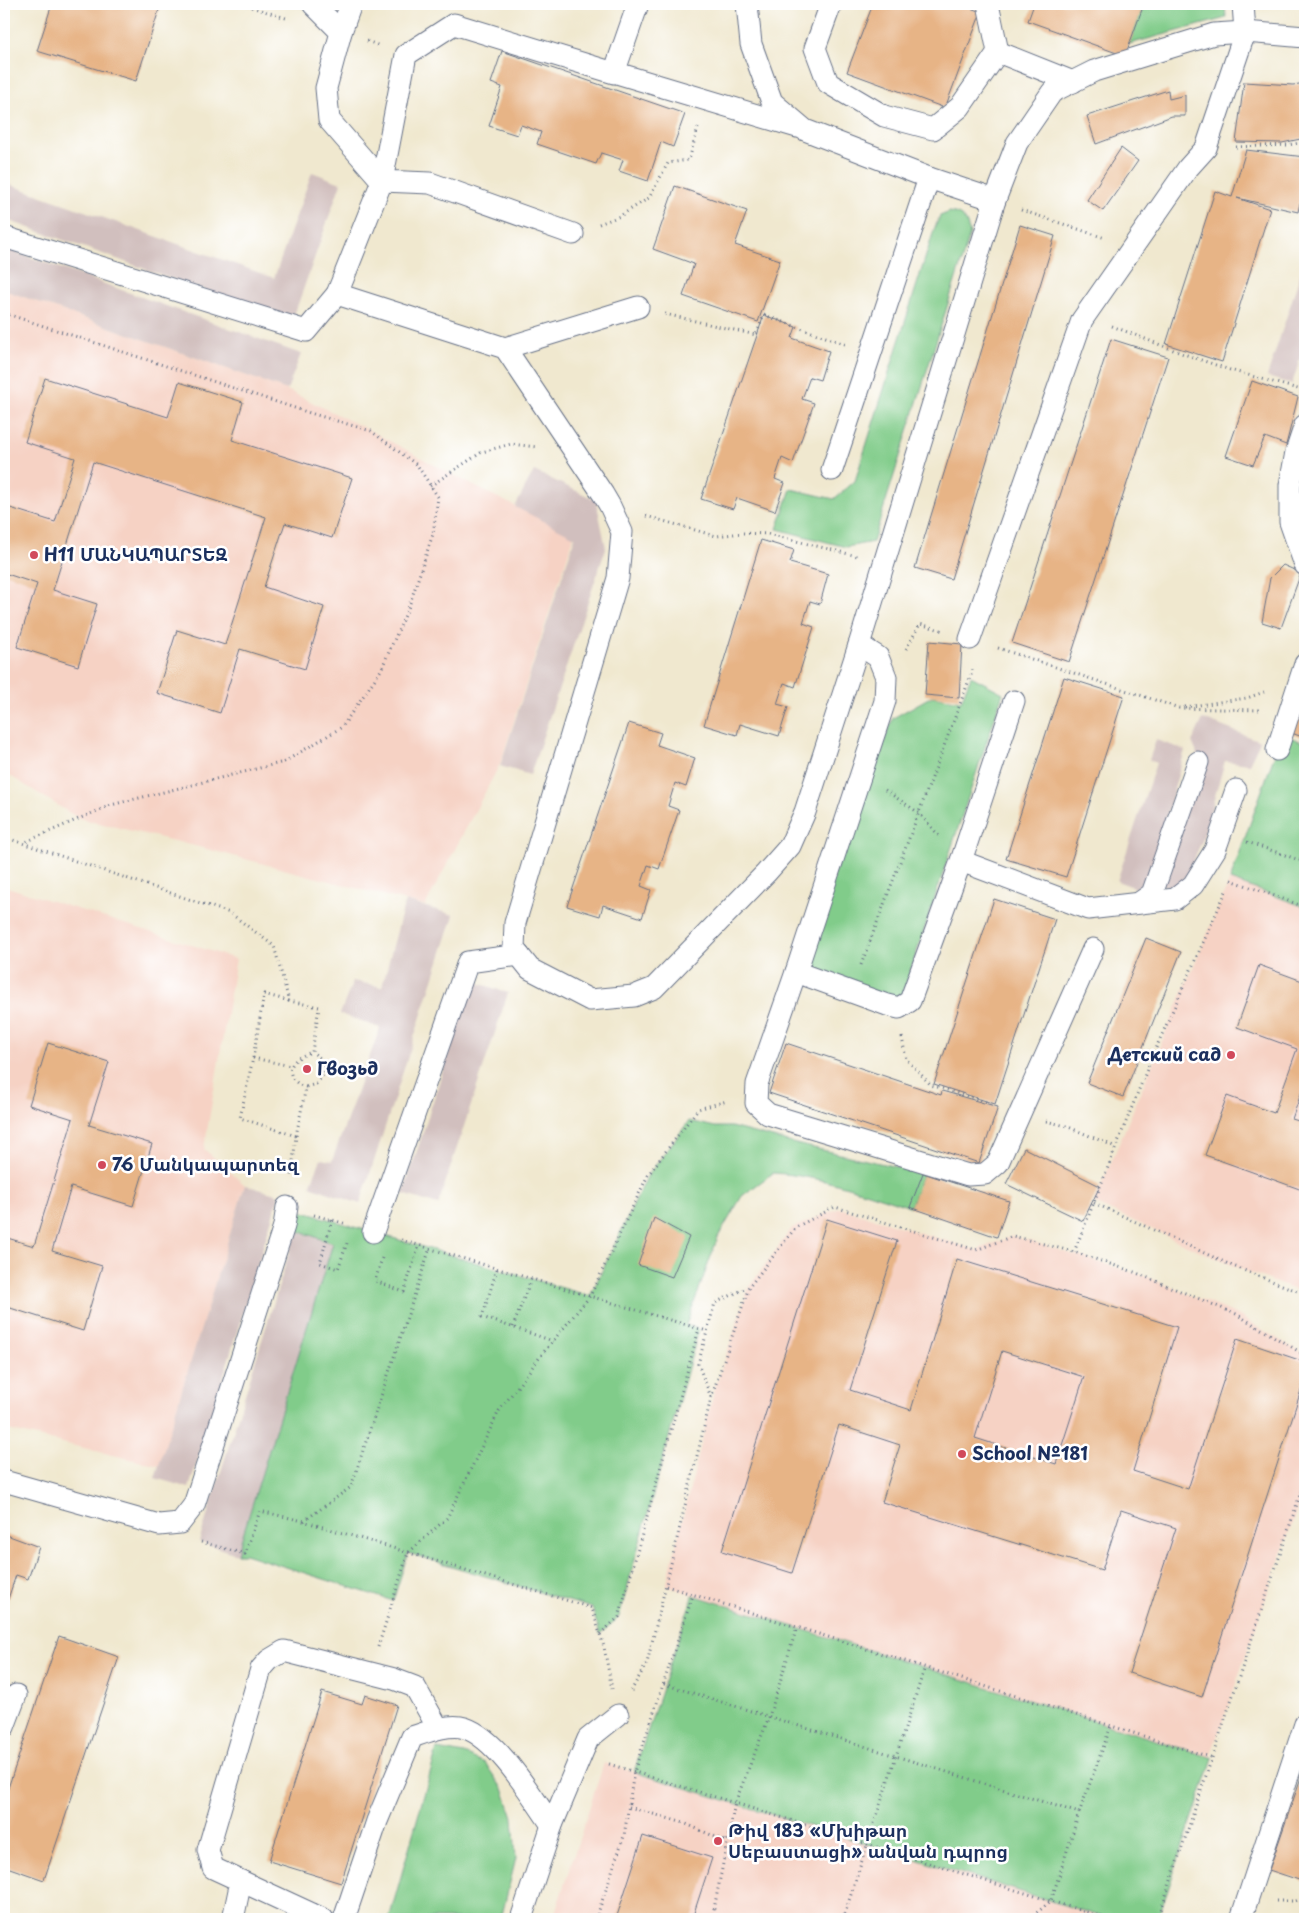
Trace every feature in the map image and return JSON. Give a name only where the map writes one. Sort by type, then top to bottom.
[{"type":"lane","points":[[314,4],[341,32]]},
{"type":"lane","points":[[350,4],[326,88],[329,120],[382,181],[430,183],[573,234]]},
{"type":"lane","points":[[4,237],[306,331],[337,294],[382,181],[406,55],[454,24],[614,73],[638,4]]},
{"type":"lane","points":[[747,4],[751,44],[772,102],[805,130]]},
{"type":"lane","points":[[830,4],[815,48],[828,83],[884,116],[933,129],[960,106],[998,52],[988,4]]},
{"type":"lane","points":[[970,639],[1085,316],[1188,168],[1206,148],[1245,32],[1243,4]]},
{"type":"lane","points":[[505,348],[604,494],[622,532],[618,578],[515,924],[514,949],[530,969],[590,1000],[634,996],[654,988],[766,874],[790,846],[805,812],[859,645],[995,200],[1017,143],[1052,92],[1094,71],[1214,34],[1245,32],[1305,37]]},
{"type":"lane","points":[[998,52],[1073,82]]},
{"type":"lane","points":[[620,74],[805,130],[929,178],[995,200]]},
{"type":"lane","points":[[832,470],[929,178]]},
{"type":"lane","points":[[337,294],[505,348],[638,307]]},
{"type":"lane","points":[[1305,424],[1296,452],[1290,485],[1290,522],[1305,565]]},
{"type":"lane","points":[[859,645],[878,657],[886,677],[885,701],[796,972],[756,1084],[756,1103],[768,1114],[968,1175],[985,1174],[998,1163],[1093,949]]},
{"type":"lane","points":[[1277,750],[1305,664]]},
{"type":"lane","points":[[796,972],[898,1008],[910,1001],[961,861],[1014,701]]},
{"type":"lane","points":[[1139,903],[1152,894],[1198,762]]},
{"type":"lane","points":[[961,861],[1088,909],[1175,900],[1193,885],[1215,850],[1236,790]]},
{"type":"lane","points":[[372,1231],[468,962],[519,955]]},
{"type":"lane","points":[[4,1481],[159,1525],[180,1523],[194,1505],[284,1226],[287,1207]]},
{"type":"lane","points":[[323,1919],[213,1868],[208,1850],[261,1669],[269,1660],[284,1651],[415,1687],[438,1728]]},
{"type":"lane","points":[[4,1727],[16,1695]]},
{"type":"lane","points":[[521,1919],[552,1824],[588,1739],[618,1715]]},
{"type":"lane","points":[[1241,1919],[1305,1724]]},
{"type":"lane","points":[[344,1919],[377,1821],[412,1737],[438,1728],[464,1728],[484,1740],[503,1757],[552,1824]]},
{"type":"lane","points":[[233,1919],[241,1881]]},
{"type":"path","points":[[341,32],[406,55]]},
{"type":"path","points":[[573,234],[620,216],[649,198],[668,163],[689,160],[705,100]]},
{"type":"path","points":[[1206,148],[1288,145],[1305,142]]},
{"type":"path","points":[[1046,218],[1076,228]]},
{"type":"path","points":[[638,307],[756,336],[764,315],[872,353]]},
{"type":"path","points":[[4,313],[300,410],[371,431],[416,466],[438,497],[433,534],[409,606],[381,670],[342,726],[284,762],[110,805],[23,843]]},
{"type":"path","points":[[1085,316],[1222,367],[1305,391]]},
{"type":"path","points":[[430,486],[482,452],[511,444]]},
{"type":"path","points":[[658,520],[716,536],[743,533],[768,534],[884,562]]},
{"type":"path","points":[[1302,636],[1305,629]]},
{"type":"path","points":[[970,639],[1180,708],[1204,710],[1290,710]]},
{"type":"path","points":[[862,962],[971,676]]},
{"type":"path","points":[[1180,708],[1247,698],[1266,691]]},
{"type":"path","points":[[860,774],[919,813]]},
{"type":"path","points":[[4,837],[230,913],[274,946],[289,1001]]},
{"type":"path","points":[[1244,841],[1305,862]]},
{"type":"path","points":[[1074,1252],[1152,1057],[1233,872]]},
{"type":"path","points":[[1230,880],[1305,907]]},
{"type":"path","points":[[296,1136],[240,1118],[264,994],[319,1007],[312,1052]]},
{"type":"path","points":[[898,1008],[906,1059],[931,1085],[999,1105],[1020,1114]]},
{"type":"path","points":[[312,1052],[320,1058],[324,1074],[316,1084],[306,1087],[299,1086],[292,1077],[291,1066],[296,1060],[312,1052]]},
{"type":"path","points":[[253,1058],[291,1066]]},
{"type":"path","points":[[306,1087],[296,1136],[287,1207],[707,1331]]},
{"type":"path","points":[[369,1673],[408,1552],[447,1518],[499,1411],[553,1340],[590,1296],[648,1175],[698,1110],[757,1093]]},
{"type":"path","points":[[1066,1126],[1116,1147]]},
{"type":"path","points":[[1094,1203],[1233,1266],[1305,1294]]},
{"type":"path","points":[[618,1715],[647,1663],[711,1398],[749,1287],[796,1226],[835,1206],[976,1250],[1013,1236],[1074,1252],[1134,1272],[1236,1314],[1305,1354]]},
{"type":"path","points":[[332,1220],[320,1263],[338,1269],[372,1231]]},
{"type":"path","points":[[372,1231],[375,1281],[404,1292],[419,1245]]},
{"type":"path","points":[[303,1521],[351,1487],[430,1248]]},
{"type":"path","points":[[497,1269],[482,1318],[553,1340]]},
{"type":"path","points":[[512,1327],[531,1278]]},
{"type":"path","points":[[711,1398],[698,1364],[715,1304],[749,1287]]},
{"type":"path","points":[[600,1634],[619,1617],[699,1329]]},
{"type":"path","points":[[1158,1919],[1305,1480]]},
{"type":"path","points":[[168,1524],[188,1539],[245,1554],[260,1511],[303,1521],[592,1608],[608,1669]]},
{"type":"path","points":[[666,1586],[1213,1758]]},
{"type":"path","points":[[596,1919],[624,1836],[634,1772],[693,1594]]},
{"type":"path","points":[[712,1919],[735,1803],[769,1717],[797,1627]]},
{"type":"path","points":[[843,1919],[925,1667]]},
{"type":"path","points":[[664,1684],[1079,1813]]},
{"type":"path","points":[[1029,1919],[1051,1901],[1079,1813],[1111,1726]]},
{"type":"path","points":[[580,1756],[1110,1919]]},
{"type":"path","points":[[628,1807],[684,1823],[727,1842]]},
{"type":"shaded area","points":[[312,172],[341,183],[292,321],[4,219],[4,197],[8,184],[274,278]]},
{"type":"shaded area","points":[[4,248],[301,354],[287,390],[4,290]]},
{"type":"shaded area","points":[[1305,260],[1305,344],[1292,384],[1267,377]]},
{"type":"shaded area","points":[[4,290],[287,390],[574,535],[500,764],[425,906],[191,845],[78,818],[4,772]]},
{"type":"shaded area","points":[[534,471],[596,500],[606,548],[530,775],[500,766],[575,537],[515,507]]},
{"type":"shaded area","points":[[1203,719],[1260,741],[1249,764],[1225,761],[1202,841],[1186,877],[1178,887],[1156,884],[1152,894],[1117,881],[1156,763],[1149,760],[1156,740],[1185,750],[1155,857],[1198,762],[1192,742]]},
{"type":"shaded area","name":"Детский сад","points":[[1230,880],[1305,907],[1305,1294],[1233,1266],[1094,1203]]},
{"type":"shaded area","points":[[4,886],[236,959],[204,1149],[245,1185],[159,1466],[4,1429]]},
{"type":"shaded area","points":[[405,901],[454,915],[360,1204],[310,1186],[321,1159],[332,1161],[380,1028],[340,1014],[353,981],[382,987]]},
{"type":"shaded area","points":[[472,981],[508,993],[438,1205],[403,1194]]},
{"type":"shaded area","points":[[245,1185],[279,1195],[189,1488],[155,1478]]},
{"type":"shaded area","points":[[840,1208],[976,1250],[1013,1236],[1144,1276],[1236,1314],[1305,1355],[1305,1487],[1210,1757],[666,1586],[715,1388],[749,1287],[792,1228]]},
{"type":"shaded area","points":[[296,1231],[333,1243],[237,1554],[199,1542]]},
{"type":"shaded area","name":"Թիվ 183 «Մխիթար Սեբաստացի» անվան դպրոց","points":[[604,1763],[1110,1919],[553,1919]]},
{"type":"green space","points":[[1144,4],[1225,4],[1226,18],[1129,44]]},
{"type":"green space","points":[[950,212],[964,219],[970,234],[873,542],[846,547],[777,529],[791,489],[834,499],[855,481],[935,227],[940,216]]},
{"type":"green space","points":[[971,676],[1003,693],[898,1008],[796,972],[893,718],[932,696],[961,701]]},
{"type":"green space","points":[[1282,734],[1305,743],[1305,907],[1230,880]]},
{"type":"green space","points":[[689,1121],[715,1127],[731,1127],[923,1173],[910,1207],[825,1181],[773,1173],[742,1196],[718,1237],[686,1325],[699,1329],[619,1617],[600,1634],[592,1608],[408,1553],[393,1601],[245,1554],[237,1554],[333,1243],[284,1226],[287,1207],[590,1296],[648,1175]]},
{"type":"green space","points":[[693,1595],[1213,1758],[1158,1919],[1109,1919],[634,1772]]},
{"type":"green space","points":[[437,1749],[464,1754],[485,1763],[504,1791],[513,1818],[516,1858],[501,1919],[389,1919]]},
{"type":"building","points":[[52,4],[161,4],[136,81],[37,51]]},
{"type":"building","points":[[873,4],[960,4],[981,12],[945,108],[847,72]]},
{"type":"building","points":[[1034,4],[1144,4],[1125,56],[1028,21]]},
{"type":"building","points":[[502,51],[685,114],[673,147],[661,142],[648,181],[619,171],[623,160],[601,153],[596,164],[537,144],[541,132],[521,125],[517,135],[489,126],[502,87],[491,83]]},
{"type":"building","points":[[1244,82],[1293,85],[1305,83],[1305,138],[1282,143],[1236,142]]},
{"type":"building","points":[[1168,90],[1169,99],[1185,95],[1185,116],[1172,116],[1096,144],[1087,116]]},
{"type":"building","points":[[1121,148],[1138,161],[1103,211],[1087,200]]},
{"type":"building","points":[[1246,150],[1305,157],[1305,204],[1300,203],[1298,212],[1237,198],[1270,209],[1222,362],[1166,344],[1215,191],[1232,197]]},
{"type":"building","points":[[675,186],[747,211],[735,245],[780,260],[758,322],[683,296],[694,264],[653,249]]},
{"type":"building","points":[[1020,225],[1055,236],[951,579],[915,568]]},
{"type":"building","points":[[764,315],[796,327],[792,338],[829,351],[820,380],[810,377],[802,399],[814,403],[793,463],[782,458],[775,479],[785,483],[775,511],[737,498],[733,509],[701,499]]},
{"type":"building","points":[[1111,339],[1168,357],[1069,662],[1012,643]]},
{"type":"building","name":"H11 ՄԱՆԿԱՊԱՐՏԵԶ","points":[[45,378],[168,417],[179,382],[243,402],[232,440],[352,478],[332,538],[285,523],[264,587],[324,607],[305,669],[240,649],[220,713],[157,693],[177,630],[225,645],[266,517],[93,462],[53,590],[97,604],[78,666],[17,647],[37,584],[4,573],[4,506],[55,522],[75,458],[25,442]]},
{"type":"building","points":[[1252,381],[1298,397],[1286,445],[1265,437],[1253,465],[1226,456]]},
{"type":"building","points":[[1305,460],[1305,502],[1294,498]]},
{"type":"building","points":[[761,540],[794,550],[790,563],[828,574],[820,604],[810,601],[803,623],[814,627],[795,687],[784,683],[777,704],[788,707],[779,736],[740,724],[737,735],[704,725]]},
{"type":"building","points":[[1283,565],[1301,573],[1281,628],[1262,622],[1270,578]]},
{"type":"building","points":[[929,641],[962,644],[959,698],[925,695]]},
{"type":"building","points":[[1064,677],[1124,696],[1066,877],[1006,859]]},
{"type":"building","points":[[1305,689],[1305,738],[1289,732]]},
{"type":"building","points":[[629,723],[661,733],[657,745],[695,758],[686,787],[675,783],[668,806],[679,810],[659,869],[648,865],[641,886],[651,890],[642,918],[603,905],[600,916],[567,906]]},
{"type":"building","points":[[994,899],[1055,919],[995,1104],[934,1084]]},
{"type":"building","points":[[1146,938],[1181,952],[1123,1097],[1087,1083]]},
{"type":"building","points":[[1259,965],[1305,982],[1305,1082],[1292,1119],[1305,1123],[1305,1191],[1205,1155],[1227,1096],[1274,1113],[1297,1049],[1237,1027]]},
{"type":"building","name":"76 Մանկապարտեզ","points":[[48,1043],[109,1062],[89,1125],[152,1144],[133,1206],[71,1187],[52,1251],[102,1266],[83,1331],[4,1306],[4,1237],[34,1246],[73,1119],[29,1105]]},
{"type":"building","points":[[786,1043],[941,1095],[942,1091],[998,1107],[979,1163],[769,1093]]},
{"type":"building","points":[[1024,1148],[1100,1186],[1083,1221],[1006,1184]]},
{"type":"building","points":[[923,1173],[1009,1201],[997,1237],[910,1207]]},
{"type":"building","points":[[654,1218],[689,1237],[672,1277],[638,1265]]},
{"type":"building","name":"School №181","points":[[827,1219],[897,1241],[850,1390],[911,1410],[957,1259],[1177,1327],[1133,1471],[1188,1489],[1237,1339],[1305,1362],[1305,1378],[1202,1697],[1129,1673],[1176,1528],[1121,1510],[1102,1570],[882,1502],[900,1445],[839,1425],[792,1573],[722,1551]],"holes":[[[1002,1351],[1084,1377],[1056,1464],[975,1438]]]},
{"type":"building","points":[[4,1534],[39,1547],[28,1579],[16,1575],[4,1611]]},
{"type":"building","points":[[59,1636],[119,1657],[44,1880],[4,1866],[4,1800]]},
{"type":"building","points":[[322,1692],[362,1704],[365,1695],[397,1705],[341,1883],[269,1861]]},
{"type":"building","points":[[1305,1766],[1305,1882],[1269,1870]]},
{"type":"building","name":"Թիվ 183 «Մխիթար Սեբաստացի» անվան դպրոց","points":[[643,1836],[712,1858],[692,1919],[616,1919]]},
{"type":"place","name":"H11 ՄԱՆԿԱՊԱՐՏԵԶ","points":[[34,555]]},
{"type":"place","name":"Детский сад","points":[[1231,1055]]},
{"type":"place","name":"Гвозьд","points":[[307,1069]]},
{"type":"place","name":"76 Մանկապարտեզ","points":[[102,1165]]},
{"type":"place","name":"School №181","points":[[962,1454]]},
{"type":"place","name":"Թիվ 183 «Մխիթար Սեբաստացի» անվան դպրոց","points":[[718,1841]]}]
